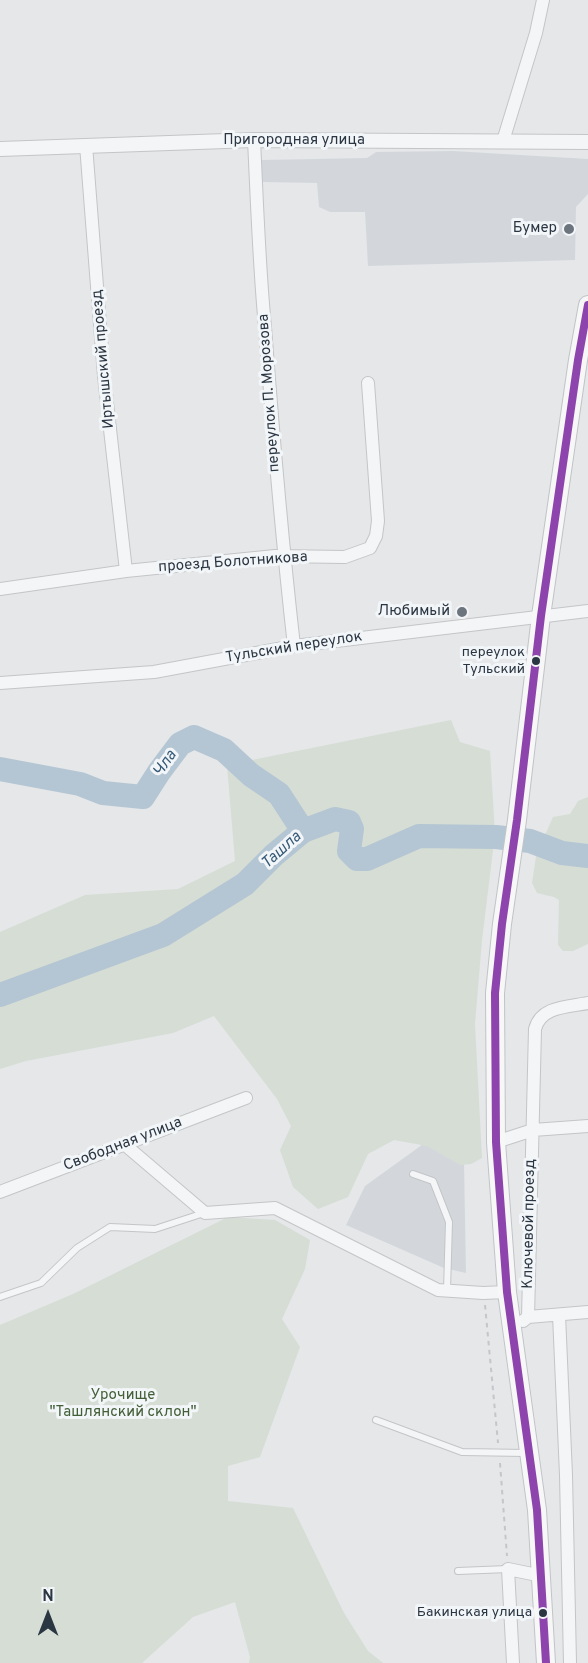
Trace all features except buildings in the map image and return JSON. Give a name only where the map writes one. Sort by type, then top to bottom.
[{"type":"main road","points":[[546,1663],[537,1510],[507,1292],[496,1142],[495,993],[541,616],[588,305]]},
{"type":"street","points":[[503,141],[536,33],[543,0]]},
{"type":"street","name":"Пригородная улица","points":[[0,149],[254,140],[588,142]]},
{"type":"street","name":"переулок П. Морозова","points":[[254,140],[264,326],[276,476],[294,646]]},
{"type":"street","name":"Иртышский проезд","points":[[86,146],[104,376],[126,571]]},
{"type":"street","name":"проезд Болотникова","points":[[0,589],[126,571],[284,556],[345,557],[370,548],[376,536],[378,521],[368,383]]},
{"type":"street","name":"Тульский переулок","points":[[0,683],[154,672],[294,646],[588,611]]},
{"type":"street","name":"Ключевой проезд","points":[[528,1317],[535,1029],[543,1014],[588,1003]]},
{"type":"street","name":"Свободная улица","points":[[0,1192],[246,1098]]},
{"type":"street","points":[[496,1142],[533,1131],[588,1126]]},
{"type":"street","points":[[124,1144],[205,1213],[275,1208],[438,1290],[507,1292]]},
{"type":"street","points":[[512,1328],[528,1317],[588,1312]]},
{"type":"street","points":[[559,1315],[566,1475],[570,1663]]},
{"type":"street","points":[[513,1663],[508,1569],[542,1576]]},
{"type":"lane","points":[[573,1126],[588,1120]]},
{"type":"lane","points":[[413,1174],[433,1180],[449,1222],[447,1290]]},
{"type":"lane","points":[[0,1297],[41,1283],[77,1248],[110,1227],[155,1229],[205,1213]]},
{"type":"lane","points":[[376,1420],[462,1452],[529,1453]]},
{"type":"lane","points":[[458,1571],[508,1569]]},
{"type":"path","points":[[483,1293],[508,1569]]},
{"type":"shaded area","points":[[453,151],[588,159],[588,194],[576,207],[575,260],[368,266],[365,212],[330,212],[319,207],[317,183],[262,182],[262,160],[367,158],[376,152]]},
{"type":"shaded area","points":[[426,1142],[464,1162],[466,1273],[444,1268],[346,1225],[365,1186]]},
{"type":"green space","points":[[451,720],[460,742],[490,751],[495,834],[482,940],[475,1024],[482,1158],[471,1164],[460,1165],[427,1146],[394,1140],[368,1154],[348,1197],[318,1209],[293,1187],[280,1150],[291,1126],[277,1099],[214,1016],[173,1033],[26,1061],[0,1069],[0,932],[85,895],[178,889],[235,861],[227,765]]},
{"type":"green space","points":[[588,797],[588,944],[573,951],[563,951],[558,945],[559,900],[537,893],[532,883],[539,837],[546,833],[553,817],[570,814],[578,801]]},
{"type":"green space","name":"Урочище \"Ташлянский склон\"","points":[[228,1217],[275,1220],[310,1240],[305,1269],[282,1319],[300,1347],[260,1457],[228,1466],[228,1501],[293,1508],[344,1613],[368,1651],[383,1663],[249,1663],[250,1657],[235,1602],[193,1617],[142,1663],[0,1663],[0,1325],[73,1294]]},
{"type":"waterway","name":"Чла","points":[[0,769],[80,784],[103,793],[143,797],[180,744],[194,737],[224,750],[251,775],[279,794],[303,831]]},
{"type":"waterway","name":"Ташла","points":[[0,995],[163,935],[245,884],[274,855],[303,831],[335,819],[349,822],[352,829],[349,851],[357,859],[367,859],[419,836],[496,837],[530,841],[562,853],[588,856]]},
{"type":"transit line","points":[[546,1663],[537,1510],[507,1292],[496,1142],[495,993],[541,616],[588,305]]},
{"type":"place","name":"Бумер","points":[[569,229]]},
{"type":"place","name":"Любимый","points":[[462,612]]},
{"type":"place","name":"переулок Тульский","points":[[536,661]]},
{"type":"place","name":"Бакинская улица","points":[[543,1613]]}]
